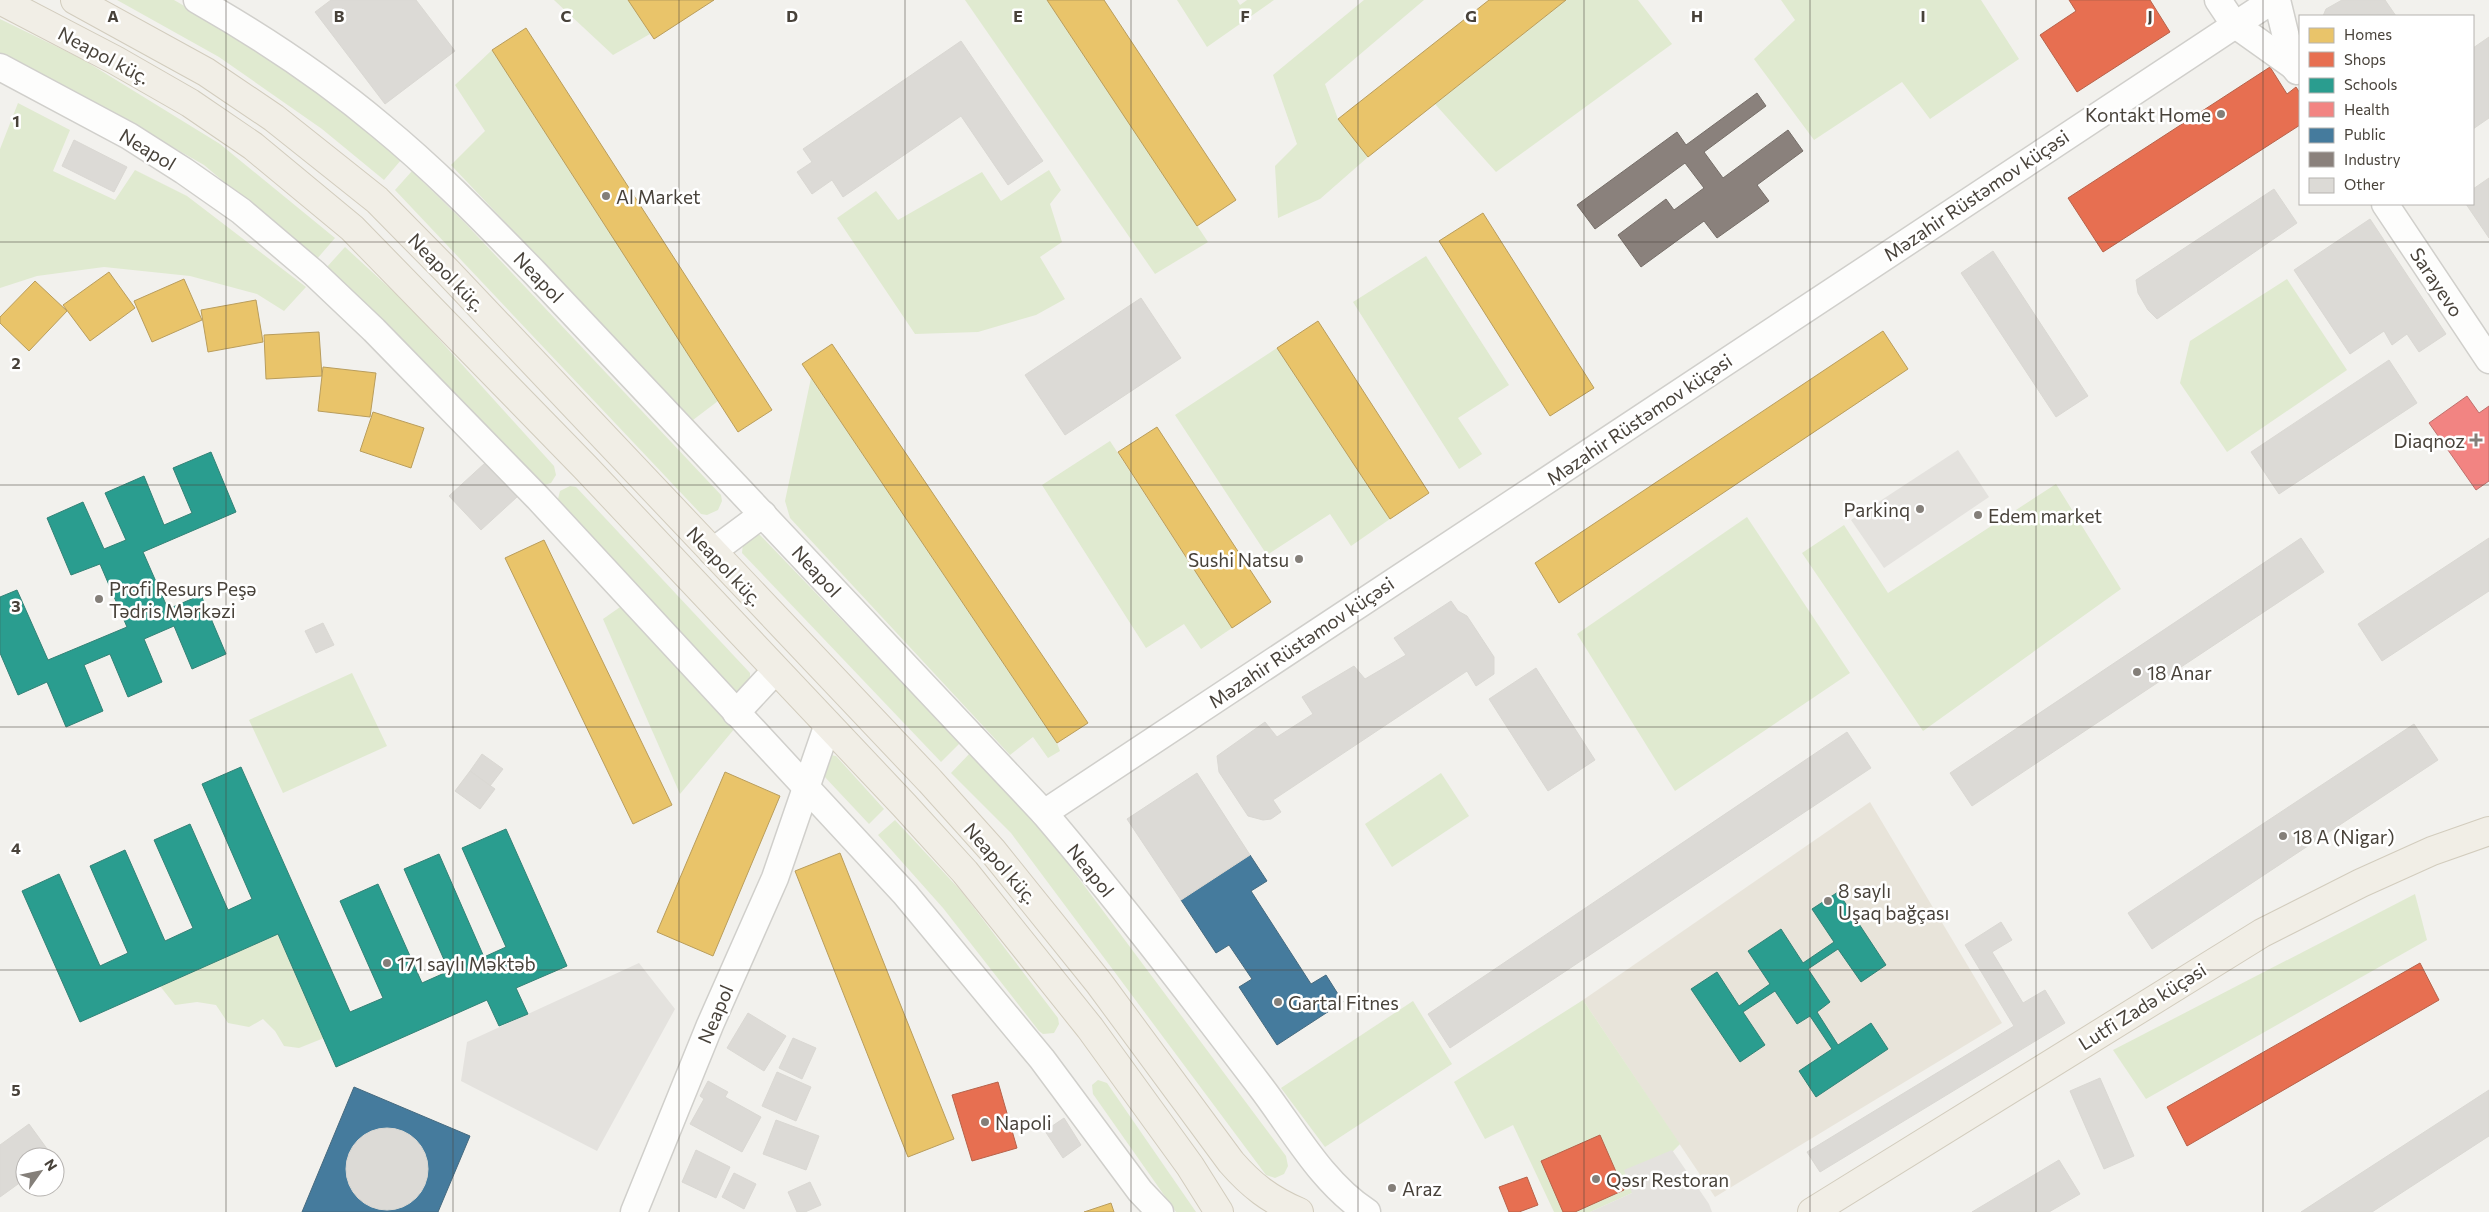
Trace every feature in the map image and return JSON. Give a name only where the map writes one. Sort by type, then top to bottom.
[{"type":"main road","name":"Neapol küç.","points":[[0,0],[115,60],[190,103],[254,146],[352,228],[445,321],[910,811],[1007,922],[1136,1090],[1219,1212]]},
{"type":"main road","name":"Neapol küç.","points":[[75,0],[206,72],[274,118],[377,200],[447,271],[923,774],[992,850],[1099,983],[1231,1162],[1259,1190],[1275,1202],[1299,1212]]},
{"type":"main road","name":"Lutfi Zadə küçəsi","points":[[1812,1212],[2262,933],[2370,878],[2432,851],[2489,831]]},
{"type":"street","name":"Neapol","points":[[197,0],[242,25],[299,63],[352,102],[467,203],[534,272],[1044,813],[1099,879],[1260,1086],[1316,1163],[1337,1188],[1368,1212]]},
{"type":"street","points":[[2218,0],[2234,24],[2297,71]]},
{"type":"street","name":"Məzahir Rüstəmov küçəsi","points":[[1044,813],[2272,0]]},
{"type":"street","points":[[2277,0],[2297,71]]},
{"type":"street","name":"Neapol","points":[[0,67],[128,136],[184,171],[241,211],[314,273],[374,330],[538,498],[905,894],[1042,1059],[1140,1191],[1160,1212]]},
{"type":"street","name":"Sarayevo","points":[[2386,205],[2489,360]]},
{"type":"street","points":[[712,552],[763,514]]},
{"type":"street","points":[[736,713],[776,670]]},
{"type":"street","name":"Neapol","points":[[634,1212],[710,1025],[774,878],[828,724]]},
{"type":"shaded area","name":"Parkinq","points":[[1958,450],[1989,497],[1884,568],[1851,520]]},
{"type":"shaded area","name":"8 saylı Uşaq bağçası","points":[[1870,802],[2002,1023],[1715,1197],[1583,1000]]},
{"type":"shaded area","points":[[639,963],[675,1009],[597,1151],[461,1081],[467,1042]]},
{"type":"shaded area","points":[[1672,1150],[1709,1204],[1712,1212],[1590,1212],[1632,1193],[1624,1170]]},
{"type":"green space","points":[[117,0],[174,0],[233,34],[337,107],[401,160],[384,180],[322,129],[219,57]]},
{"type":"green space","points":[[554,0],[629,0],[650,34],[613,55]]},
{"type":"green space","points":[[965,0],[1047,0],[1208,242],[1155,274]]},
{"type":"green space","points":[[1177,0],[1237,0],[1240,5],[1247,0],[1274,0],[1207,47]]},
{"type":"green space","points":[[1364,0],[1424,0],[1325,84],[1338,119],[1368,157],[1320,199],[1278,218],[1275,166],[1297,144],[1273,75]]},
{"type":"green space","points":[[1566,0],[1638,0],[1672,44],[1496,172],[1435,104]]},
{"type":"green space","points":[[1781,0],[1981,0],[2019,59],[1930,119],[1902,82],[1814,140],[1754,59],[1795,20]]},
{"type":"green space","points":[[0,19],[82,59],[220,144],[335,238],[316,260],[204,165],[69,88],[0,53]]},
{"type":"green space","points":[[492,50],[718,401],[693,420],[451,165],[485,131],[455,85]]},
{"type":"green space","points":[[18,103],[70,130],[53,171],[115,200],[135,170],[187,196],[306,287],[284,311],[257,294],[190,276],[104,267],[37,276],[0,288],[0,149]]},
{"type":"green space","points":[[1049,170],[1061,190],[1050,204],[1062,242],[1040,257],[1065,299],[1036,315],[978,332],[915,334],[837,218],[876,191],[898,220],[982,172],[1001,201]]},
{"type":"green space","points":[[412,171],[465,223],[721,495],[722,501],[718,510],[707,515],[701,514],[395,190]]},
{"type":"green space","points":[[345,247],[409,306],[554,466],[556,475],[551,483],[541,486],[533,481],[391,327],[326,268]]},
{"type":"green space","points":[[1426,256],[1509,385],[1458,418],[1482,454],[1459,469],[1353,302]]},
{"type":"green space","points":[[2287,279],[2347,370],[2227,452],[2180,383],[2190,341]]},
{"type":"green space","points":[[1277,348],[1390,519],[1351,546],[1330,514],[1267,555],[1175,415]]},
{"type":"green space","points":[[811,378],[1057,743],[1060,751],[1048,758],[1033,737],[1010,755],[790,518],[785,501]]},
{"type":"green space","points":[[1110,441],[1232,628],[1201,649],[1184,624],[1146,648],[1042,485]]},
{"type":"green space","points":[[2056,484],[2121,589],[1923,731],[1802,553],[1844,525],[1888,593]]},
{"type":"green space","points":[[570,486],[576,487],[750,673],[750,685],[735,694],[557,503],[560,491]]},
{"type":"green space","points":[[1747,517],[1850,673],[1675,791],[1577,634]]},
{"type":"green space","points":[[755,535],[760,535],[960,743],[941,762],[742,553],[743,543]]},
{"type":"green space","points":[[623,605],[735,728],[680,794],[603,619]]},
{"type":"green space","points":[[352,673],[387,746],[283,793],[249,720]]},
{"type":"green space","points":[[971,752],[1033,817],[1286,1156],[1288,1166],[1284,1174],[1275,1178],[1266,1175],[1011,833],[951,773]]},
{"type":"green space","points":[[831,755],[836,756],[884,809],[869,824],[823,775]]},
{"type":"green space","points":[[1441,773],[1469,816],[1392,867],[1365,824]]},
{"type":"green space","points":[[895,820],[962,892],[1058,1018],[1059,1024],[1054,1033],[1043,1034],[1039,1031],[943,908],[878,835]]},
{"type":"green space","points":[[2415,894],[2427,940],[2146,1099],[2113,1050]]},
{"type":"green space","points":[[278,934],[324,1038],[299,1048],[284,1046],[275,1031],[263,1019],[249,1027],[228,1023],[216,1005],[197,1002],[175,1005],[160,986]]},
{"type":"green space","points":[[1583,1000],[1680,1144],[1632,1193],[1590,1212],[1554,1212],[1513,1125],[1485,1139],[1454,1082]]},
{"type":"green space","points":[[1413,1001],[1452,1064],[1325,1147],[1281,1088]]},
{"type":"green space","points":[[1098,1080],[1107,1083],[1196,1212],[1176,1212],[1093,1094],[1092,1085]]},
{"type":"building: Homes","points":[[628,0],[714,0],[654,39]]},
{"type":"building: Homes","points":[[1047,0],[1104,0],[1236,200],[1197,226]]},
{"type":"building: Homes","points":[[1489,0],[1566,0],[1368,157],[1338,119]]},
{"type":"building: Homes","points":[[526,28],[772,410],[738,432],[492,50]]},
{"type":"building: Homes","points":[[1483,213],[1594,388],[1550,416],[1439,241]]},
{"type":"building: Homes","points":[[109,272],[135,308],[90,341],[63,305]]},
{"type":"building: Homes","points":[[184,279],[202,320],[152,342],[134,301]]},
{"type":"building: Homes","points":[[35,281],[67,311],[29,351],[0,323],[0,317]]},
{"type":"building: Homes","points":[[256,300],[263,342],[208,352],[201,310]]},
{"type":"building: Homes","points":[[1318,321],[1429,493],[1390,519],[1277,348]]},
{"type":"building: Homes","points":[[1883,331],[1908,369],[1559,603],[1535,563]]},
{"type":"building: Homes","points":[[319,332],[322,376],[266,379],[264,335]]},
{"type":"building: Homes","points":[[832,344],[1088,723],[1057,743],[802,364]]},
{"type":"building: Homes","points":[[323,367],[376,373],[370,417],[318,411]]},
{"type":"building: Homes","points":[[373,412],[424,428],[411,468],[360,451]]},
{"type":"building: Homes","points":[[1157,427],[1271,602],[1232,628],[1118,452]]},
{"type":"building: Homes","points":[[544,540],[672,805],[633,824],[505,558]]},
{"type":"building: Homes","points":[[725,772],[780,796],[713,956],[657,932]]},
{"type":"building: Homes","points":[[840,853],[954,1139],[908,1157],[795,871]]},
{"type":"building: Homes","points":[[1111,1203],[1114,1212],[1084,1212]]},
{"type":"building: Shops","points":[[2069,0],[2150,0],[2170,32],[2077,92],[2040,35],[2076,11]]},
{"type":"building: Shops","points":[[2270,67],[2287,94],[2296,87],[2299,92],[2299,126],[2103,252],[2068,198]]},
{"type":"building: Shops","points":[[2420,963],[2439,1000],[2187,1146],[2167,1107]]},
{"type":"building: Shops","name":"Napoli","points":[[998,1082],[1017,1148],[972,1161],[952,1095]]},
{"type":"building: Shops","points":[[1600,1135],[1624,1190],[1575,1212],[1563,1212],[1541,1161]]},
{"type":"building: Shops","points":[[1527,1177],[1538,1205],[1519,1212],[1509,1212],[1499,1187]]},
{"type":"building: Schools","points":[[211,452],[236,512],[143,552],[168,609],[201,595],[226,654],[192,669],[174,626],[144,639],[162,682],[128,697],[110,654],[84,665],[103,711],[66,727],[47,682],[18,695],[0,653],[0,597],[17,590],[48,660],[127,627],[100,564],[71,575],[47,518],[83,502],[104,549],[126,540],[105,493],[144,476],[164,525],[192,513],[173,468]]},
{"type":"building: Schools","points":[[241,767],[350,1012],[383,998],[340,901],[378,884],[422,983],[449,971],[404,869],[439,854],[484,957],[506,947],[462,848],[506,829],[567,966],[516,988],[528,1014],[499,1026],[487,1000],[336,1067],[278,934],[80,1022],[22,891],[59,874],[100,966],[128,953],[90,866],[125,850],[165,941],[193,928],[154,840],[190,824],[228,910],[252,899],[202,784]]},
{"type":"building: Schools","points":[[1838,892],[1886,965],[1861,982],[1838,949],[1808,969],[1830,1002],[1817,1012],[1838,1045],[1871,1023],[1888,1049],[1816,1097],[1799,1071],[1832,1049],[1810,1016],[1797,1024],[1775,991],[1743,1012],[1765,1045],[1740,1062],[1691,989],[1717,972],[1739,1006],[1770,984],[1748,951],[1781,929],[1803,963],[1834,942],[1812,909]]},
{"type":"building: Health","points":[[2467,396],[2479,413],[2489,406],[2489,481],[2476,490],[2429,423]]},
{"type":"building: Public","points":[[1250,855],[1267,881],[1251,891],[1311,984],[1326,975],[1343,1002],[1277,1045],[1239,987],[1252,979],[1229,945],[1216,953],[1181,900]]},
{"type":"building: Public","points":[[354,1087],[470,1136],[438,1212],[302,1212]]},
{"type":"building: Industry","points":[[1757,93],[1766,106],[1704,152],[1723,178],[1788,130],[1803,151],[1757,185],[1769,201],[1717,238],[1704,221],[1641,267],[1618,235],[1666,199],[1674,210],[1704,188],[1685,163],[1595,229],[1577,205],[1677,132],[1686,145]]},
{"type":"building: Other","points":[[331,0],[416,0],[455,51],[385,104],[315,12]]},
{"type":"building: Other","points":[[2342,0],[2385,0],[2395,15],[2323,15],[2326,9]]},
{"type":"building: Other","points":[[2489,37],[2489,118],[2474,128],[2474,47]]},
{"type":"building: Other","points":[[961,41],[1043,161],[1008,185],[961,116],[843,197],[832,180],[812,194],[797,172],[812,162],[803,149]]},
{"type":"building: Other","points":[[74,140],[127,167],[114,192],[62,166]]},
{"type":"building: Other","points":[[2489,178],[2489,238],[2467,205],[2474,205],[2474,188]]},
{"type":"building: Other","points":[[2274,189],[2297,223],[2157,319],[2148,310],[2138,293],[2136,280]]},
{"type":"building: Other","points":[[2370,219],[2446,334],[2419,352],[2407,334],[2392,345],[2384,331],[2350,354],[2294,270]]},
{"type":"building: Other","points":[[1993,251],[2088,396],[2056,417],[1961,273]]},
{"type":"building: Other","points":[[1141,298],[1181,358],[1065,435],[1025,375]]},
{"type":"building: Other","points":[[2389,360],[2417,403],[2279,494],[2251,452]]},
{"type":"building: Other","points":[[485,463],[517,497],[481,530],[449,496]]},
{"type":"building: Other","name":"18 Anar","points":[[2301,538],[2324,572],[1972,806],[1950,773]]},
{"type":"building: Other","points":[[2489,538],[2489,591],[2382,661],[2358,624]]},
{"type":"building: Other","points":[[1451,601],[1458,611],[1467,616],[1494,657],[1494,674],[1476,686],[1467,671],[1273,800],[1281,812],[1271,819],[1263,820],[1248,816],[1219,772],[1217,756],[1265,722],[1277,737],[1313,714],[1302,697],[1354,666],[1365,679],[1406,655],[1394,638]]},
{"type":"building: Other","points":[[323,623],[334,645],[316,653],[305,631]]},
{"type":"building: Other","points":[[1536,668],[1595,760],[1548,791],[1489,699]]},
{"type":"building: Other","name":"18 A (Nigar)","points":[[2414,724],[2438,760],[2152,949],[2128,913]]},
{"type":"building: Other","points":[[1847,732],[1871,768],[1450,1048],[1428,1014]]},
{"type":"building: Other","points":[[482,754],[503,769],[490,786],[470,771]]},
{"type":"building: Other","points":[[470,771],[495,789],[480,809],[455,791]]},
{"type":"building: Other","points":[[1197,773],[1250,855],[1181,900],[1127,819]]},
{"type":"building: Other","points":[[2001,922],[2012,940],[1992,952],[2023,1003],[2045,990],[2065,1023],[1820,1172],[1807,1152],[2014,1026],[1965,945]]},
{"type":"building: Other","points":[[748,1013],[786,1036],[764,1071],[727,1048]]},
{"type":"building: Other","points":[[793,1038],[816,1048],[802,1079],[779,1068]]},
{"type":"building: Other","points":[[777,1072],[811,1087],[796,1121],[762,1106]]},
{"type":"building: Other","points":[[2100,1078],[2134,1156],[2104,1169],[2070,1091]]},
{"type":"building: Other","points":[[708,1081],[728,1092],[725,1097],[761,1117],[742,1152],[690,1124],[704,1099],[700,1096]]},
{"type":"building: Other","points":[[2489,1090],[2489,1136],[2372,1212],[2301,1212]]},
{"type":"building: Other","points":[[1064,1118],[1081,1145],[1063,1158],[1045,1131]]},
{"type":"building: Other","points":[[776,1120],[819,1136],[806,1170],[763,1154]]},
{"type":"building: Other","points":[[29,1124],[46,1147],[15,1147],[15,1186],[0,1197],[0,1145]]},
{"type":"building: Other","points":[[387,1128],[403,1131],[416,1140],[425,1153],[428,1169],[425,1185],[416,1198],[403,1207],[387,1210],[371,1207],[358,1198],[349,1185],[346,1169],[349,1153],[358,1140],[371,1131]]},
{"type":"building: Other","points":[[696,1150],[730,1167],[716,1198],[682,1182]]},
{"type":"building: Other","points":[[2059,1160],[2080,1194],[2049,1212],[1972,1212]]},
{"type":"building: Other","points":[[734,1173],[756,1184],[744,1209],[722,1197]]},
{"type":"building: Other","points":[[810,1182],[821,1205],[805,1212],[797,1212],[788,1192]]},
{"type":"place","name":"Kontakt Home","points":[[2221,114]]},
{"type":"place","name":"Al Market","points":[[606,196]]},
{"type":"place","name":"Diaqnoz","points":[[2476,440]]},
{"type":"place","name":"Parkinq","points":[[1920,509]]},
{"type":"place","name":"Edem market","points":[[1978,515]]},
{"type":"place","name":"Sushi Natsu","points":[[1299,559]]},
{"type":"place","name":"Profi Resurs Peşə Tədris Mərkəzi","points":[[99,599]]},
{"type":"place","name":"18 Anar","points":[[2137,672]]},
{"type":"place","name":"18 A (Nigar)","points":[[2283,836]]},
{"type":"place","name":"8 saylı Uşaq bağçası","points":[[1828,901]]},
{"type":"place","name":"171 saylı Məktəb","points":[[387,963]]},
{"type":"place","name":"Gartal Fitnes","points":[[1278,1002]]},
{"type":"place","name":"Napoli","points":[[985,1122]]},
{"type":"place","name":"Qəsr Restoran","points":[[1596,1179]]},
{"type":"place","name":"Araz","points":[[1392,1188]]}]
